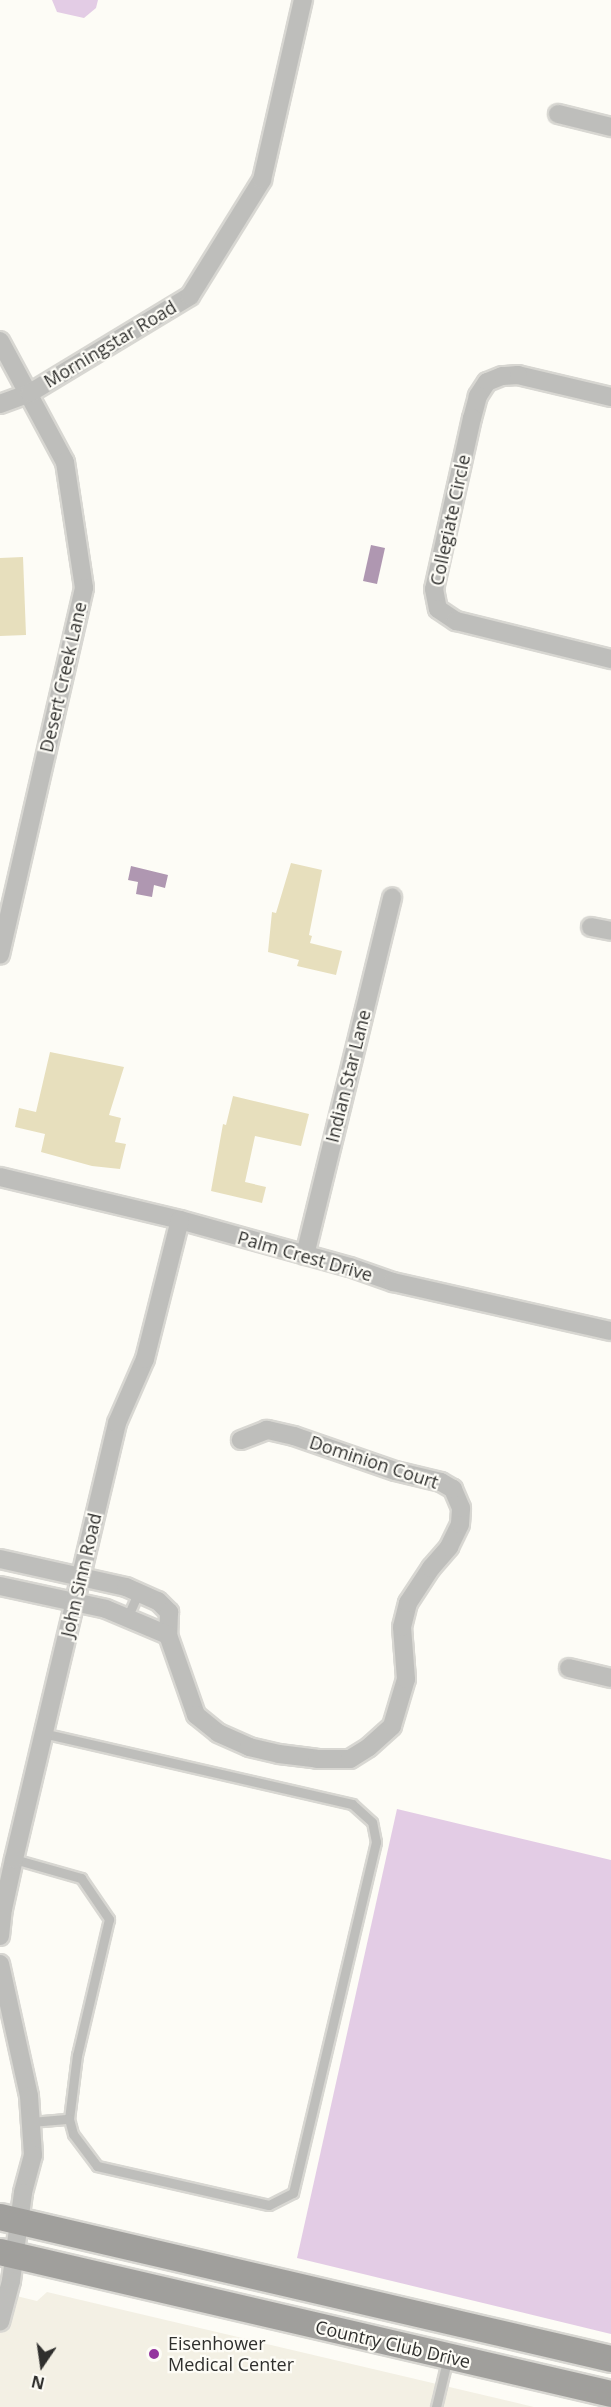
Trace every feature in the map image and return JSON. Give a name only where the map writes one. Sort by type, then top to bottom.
[{"type":"main road","name":"Country Club Drive","points":[[10,2219],[611,2359]]},
{"type":"main road","name":"Country Club Drive","points":[[7,2253],[611,2394]]},
{"type":"main road","points":[[329,2329],[442,2335],[451,2331],[455,2322]]},
{"type":"street","name":"Morningstar Road","points":[[0,404],[30,393],[190,296],[262,180],[303,0]]},
{"type":"street","points":[[558,114],[611,127]]},
{"type":"street","name":"Desert Creek Lane","points":[[0,341],[30,393],[65,462],[84,588],[0,955]]},
{"type":"street","name":"Collegiate Circle","points":[[611,397],[518,375],[502,376],[487,382],[478,396],[472,418],[434,589],[438,609],[456,621],[611,660]]},
{"type":"street","name":"Indian Star Lane","points":[[305,1255],[392,897]]},
{"type":"street","points":[[591,927],[611,931]]},
{"type":"street","name":"Palm Crest Drive","points":[[0,1177],[180,1220],[393,1282],[611,1331]]},
{"type":"street","name":"John Sinn Road","points":[[0,1936],[3,1909],[14,1859],[117,1423],[145,1359],[180,1220]]},
{"type":"street","name":"Dominion Court","points":[[5,1574],[80,1578],[139,1591],[158,1601],[169,1612],[168,1635],[196,1715],[218,1733],[249,1747],[317,1759],[350,1759],[369,1747],[392,1726],[406,1679],[402,1627],[408,1604],[431,1568],[449,1548],[460,1524],[461,1508],[453,1489],[441,1482],[395,1471],[294,1436],[267,1430],[241,1440]]},
{"type":"street","points":[[5,1574],[74,1603],[106,1609],[168,1635]]},
{"type":"street","points":[[568,1668],[611,1678]]},
{"type":"street","points":[[0,1964],[29,2096],[33,2155],[10,2219],[7,2253],[11,2281],[0,2322]]},
{"type":"lane","points":[[128,1618],[139,1591]]},
{"type":"lane","points":[[14,1859],[81,1878],[109,1919],[77,2055],[69,2119],[73,2134],[97,2166],[269,2205],[293,2193],[376,1842],[372,1822],[352,1804],[43,1733]]},
{"type":"lane","points":[[31,2122],[69,2119]]},
{"type":"lane","points":[[436,2407],[448,2356]]},
{"type":"shaded area","points":[[52,0],[98,0],[96,8],[84,18],[57,12]]},
{"type":"shaded area","points":[[371,545],[385,548],[377,584],[363,581]]},
{"type":"shaded area","points":[[131,866],[168,875],[165,888],[154,885],[152,897],[136,894],[138,882],[128,880]]},
{"type":"shaded area","points":[[397,1809],[611,1860],[611,2334],[297,2258]]},
{"type":"shaded area","name":"Eisenhower Medical Center","points":[[0,2292],[37,2301],[47,2292],[534,2407],[0,2407]]},
{"type":"building","points":[[23,557],[26,635],[0,636],[0,558]]},
{"type":"building","points":[[291,863],[322,870],[309,935],[312,936],[310,943],[342,951],[336,975],[297,966],[299,960],[268,952],[272,912],[276,913]]},
{"type":"building","points":[[50,1052],[124,1067],[109,1115],[121,1118],[115,1142],[126,1144],[120,1169],[92,1166],[41,1152],[45,1134],[15,1127],[19,1108],[36,1112]]},
{"type":"building","points":[[233,1096],[309,1114],[301,1146],[255,1136],[245,1182],[266,1187],[262,1203],[211,1191],[223,1124],[226,1125]]},
{"type":"place","name":"Eisenhower Medical Center","points":[[154,2354]]}]
